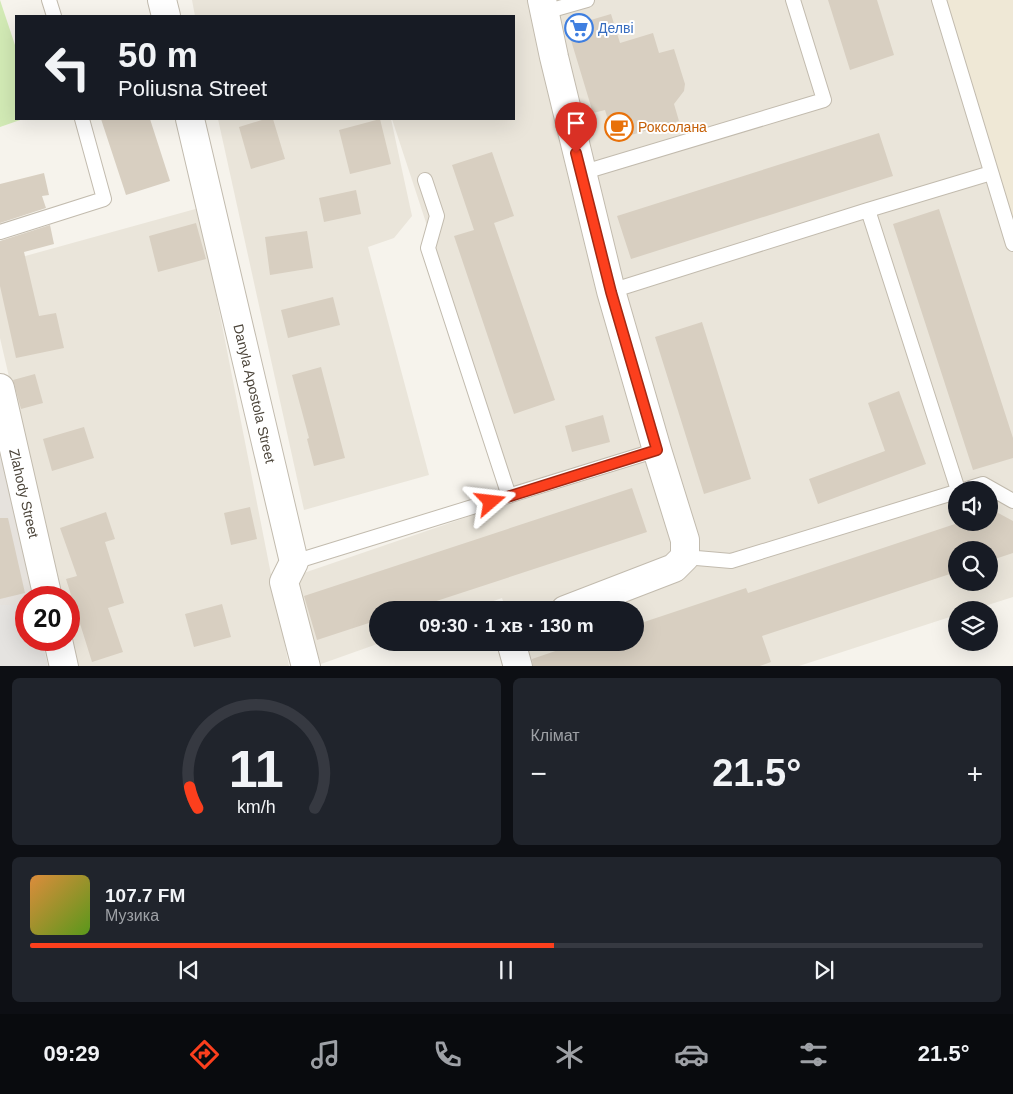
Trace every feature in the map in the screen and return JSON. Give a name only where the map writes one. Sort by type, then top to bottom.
[{"type":"street","points":[[162,0],[166,15]]},
{"type":"street","points":[[544,6],[581,173],[611,292],[685,540],[685,557],[674,568],[588,601]]},
{"type":"street","name":"Danyla Apostola Street","points":[[190,120],[294,562]]},
{"type":"street","name":"Zlahody Street","points":[[0,388],[45,586]]},
{"type":"street","points":[[294,562],[284,582],[306,666]]},
{"type":"street","points":[[61,651],[64,666]]},
{"type":"street","points":[[514,651],[518,666]]},
{"type":"lane","points":[[49,0],[54,15]]},
{"type":"lane","points":[[544,6],[587,0]]},
{"type":"lane","points":[[581,173],[824,100],[793,0]]},
{"type":"lane","points":[[939,0],[1013,244]]},
{"type":"lane","points":[[0,232],[104,199],[82,120]]},
{"type":"lane","points":[[611,292],[991,173]]},
{"type":"lane","points":[[425,180],[437,216],[428,248],[509,496]]},
{"type":"lane","points":[[868,210],[954,481]]},
{"type":"lane","points":[[294,562],[657,450]]},
{"type":"lane","points":[[998,492],[1013,501]]},
{"type":"lane","points":[[685,557],[731,561],[948,494]]},
{"type":"shaded area","points":[[192,0],[1013,0],[1013,597],[998,602],[948,601],[948,618],[799,666],[527,666],[521,651],[644,651],[644,601],[503,601],[502,598],[494,601],[369,601],[369,647],[321,664],[292,577],[517,500],[392,120],[515,120],[515,15],[195,15]]},
{"type":"shaded area","points":[[943,0],[1013,0],[1013,222]]},
{"type":"shaded area","points":[[218,120],[391,120],[412,216],[394,238],[368,247],[429,475],[304,510]]},
{"type":"shaded area","points":[[199,208],[289,666],[76,666],[73,651],[80,651],[80,586],[57,586],[0,338],[0,263]]},
{"type":"shaded area","points":[[0,452],[30,586],[15,586],[15,605],[0,605]]},
{"type":"shaded area","points":[[0,605],[15,605],[15,651],[45,651],[48,666],[0,666]]},
{"type":"green space","points":[[0,0],[15,45],[15,120],[20,120],[0,127]]},
{"type":"building","points":[[828,0],[877,0],[894,55],[850,70]]},
{"type":"building","points":[[611,14],[620,43],[653,33],[659,53],[674,49],[685,84],[684,91],[674,104],[679,121],[614,140],[605,110],[593,113],[567,27]]},
{"type":"building","points":[[101,120],[150,120],[170,181],[126,195]]},
{"type":"building","points":[[262,120],[273,120],[285,159],[251,169],[239,127]]},
{"type":"building","points":[[380,120],[391,164],[350,174],[339,130]]},
{"type":"building","points":[[879,133],[893,176],[631,259],[617,216]]},
{"type":"building","points":[[492,152],[514,216],[494,223],[555,400],[514,414],[454,236],[474,230],[452,165]]},
{"type":"building","points":[[44,173],[49,195],[42,196],[46,208],[0,223],[0,184]]},
{"type":"building","points":[[356,190],[361,214],[324,222],[319,198]]},
{"type":"building","points":[[939,209],[1013,438],[1013,458],[973,470],[893,224]]},
{"type":"building","points":[[196,223],[206,259],[158,272],[149,236]]},
{"type":"building","points":[[50,225],[54,244],[24,252],[39,316],[56,313],[64,348],[16,358],[0,286],[0,241]]},
{"type":"building","points":[[307,231],[313,268],[270,275],[265,237]]},
{"type":"building","points":[[333,297],[340,325],[288,338],[281,310]]},
{"type":"building","points":[[702,322],[751,479],[704,494],[655,337]]},
{"type":"building","points":[[321,367],[345,458],[314,466],[307,439],[309,438],[292,375]]},
{"type":"building","points":[[35,374],[43,403],[21,409],[13,380]]},
{"type":"building","points":[[899,391],[926,464],[818,504],[809,479],[885,451],[868,403]]},
{"type":"building","points":[[603,415],[610,442],[572,452],[565,426]]},
{"type":"building","points":[[84,427],[94,458],[52,471],[43,439]]},
{"type":"building","points":[[632,488],[647,532],[436,601],[369,601],[369,623],[317,640],[304,596]]},
{"type":"building","points":[[250,507],[257,539],[231,545],[224,513]]},
{"type":"building","points":[[106,512],[115,539],[105,542],[124,603],[108,608],[123,652],[92,662],[80,624],[80,586],[68,586],[66,579],[77,576],[60,528]]},
{"type":"building","points":[[998,513],[1013,521],[1013,553],[998,558],[998,541],[948,541],[948,575],[762,636],[771,662],[760,666],[533,666],[532,659],[556,651],[644,651],[644,622],[746,588],[748,593],[948,526],[948,531],[998,531]]},
{"type":"building","points":[[0,518],[8,518],[23,586],[15,586],[15,595],[0,599]]},
{"type":"building","points":[[222,604],[231,637],[194,647],[185,614]]},
{"type":"place","name":"Делві","points":[[579,28]]},
{"type":"place","name":"Роксолана","points":[[619,127]]},
{"type":"route","points":[[491,502],[657,450],[611,292],[576,153]]}]
